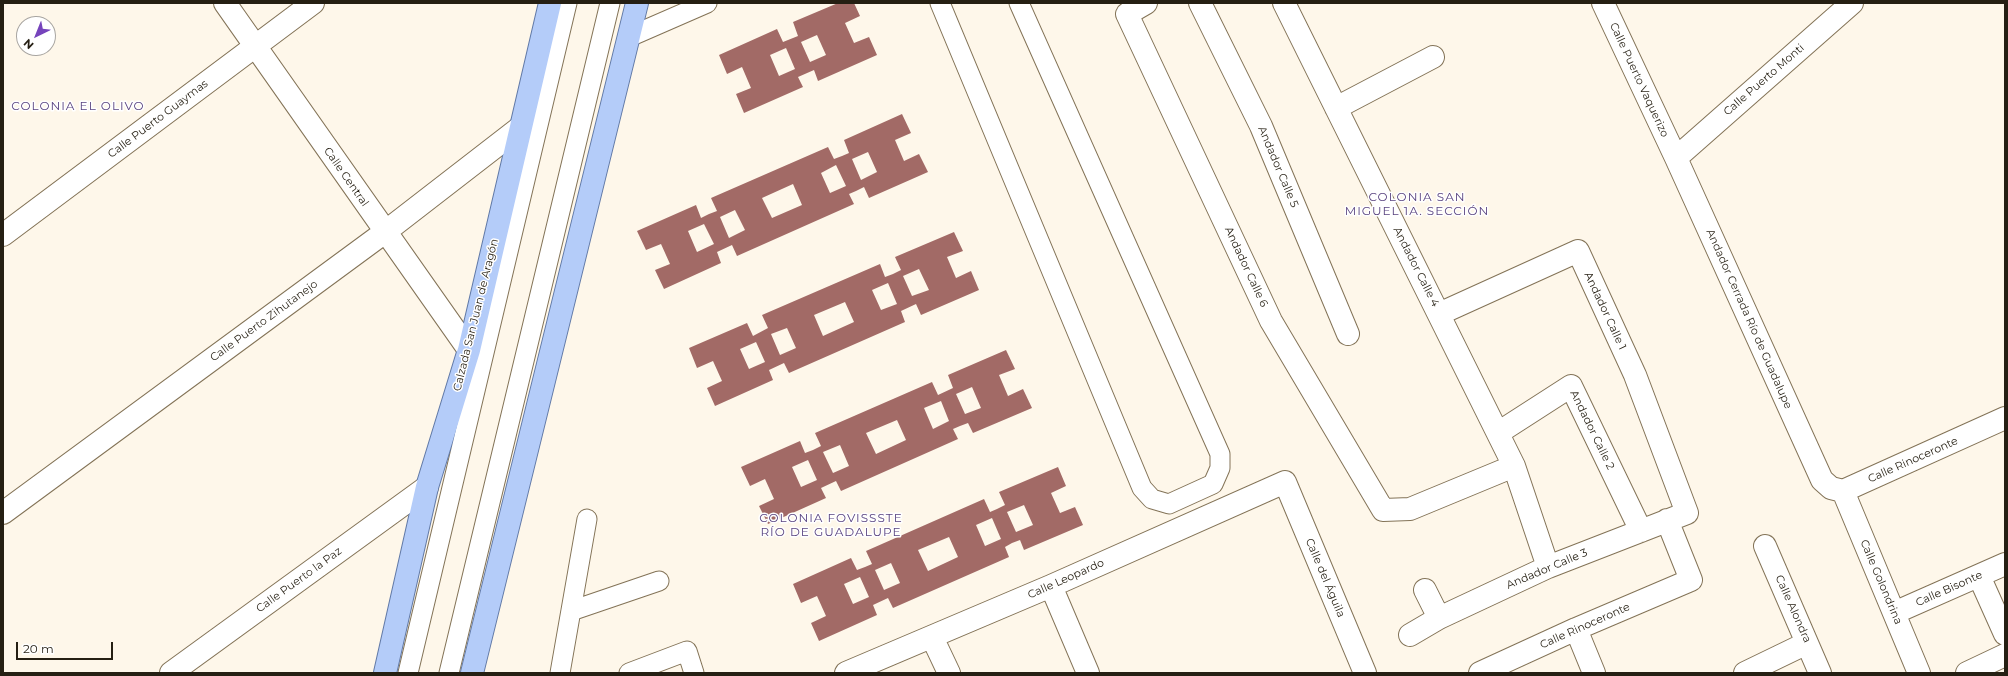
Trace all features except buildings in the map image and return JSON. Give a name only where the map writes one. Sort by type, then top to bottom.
[{"type":"main road","name":"Calzada San Juan de Aragón","points":[[385,673],[427,487],[469,350],[550,3]]},
{"type":"main road","points":[[472,673],[637,3]]},
{"type":"street","name":"Calle Central","points":[[225,3],[469,350]]},
{"type":"street","name":"Calle Puerto Guaymas","points":[[3,235],[313,3]]},
{"type":"street","name":"Andador Calle 6","points":[[1146,3],[1127,14],[1271,321],[1383,510],[1410,509],[1514,466]]},
{"type":"street","name":"Andador Calle 5","points":[[1200,3],[1261,126],[1348,334]]},
{"type":"street","name":"Andador Calle 4","points":[[1284,3],[1514,466],[1548,567]]},
{"type":"street","name":"Calle Puerto Vaquerizo","points":[[1603,3],[1676,158]]},
{"type":"street","name":"Calle Puerto Monti","points":[[1676,158],[1852,3]]},
{"type":"street","points":[[1336,108],[1433,57]]},
{"type":"street","name":"Calle Puerto Zihutanejo","points":[[3,513],[385,232],[522,126]]},
{"type":"street","name":"Andador Cerrada Río de Guadalupe","points":[[1676,158],[1822,480],[1831,488],[1843,491]]},
{"type":"street","name":"Andador Calle 1","points":[[1439,314],[1578,251],[1635,375],[1687,513]]},
{"type":"street","name":"Andador Calle 2","points":[[1498,433],[1571,386],[1641,531]]},
{"type":"street","name":"Calle Rinoceronte","points":[[1843,491],[2005,418]]},
{"type":"street","name":"Calle Leopardo","points":[[846,673],[1051,586],[1285,482]]},
{"type":"street","name":"Calle del Águila","points":[[1285,482],[1365,673]]},
{"type":"street","name":"Calle Puerto la Paz","points":[[171,673],[427,487]]},
{"type":"street","name":"Calle Golondrina","points":[[1843,491],[1919,673]]},
{"type":"street","name":"Andador Calle 3","points":[[1410,635],[1439,618],[1548,567],[1687,513]]},
{"type":"street","name":"Calle Rinoceronte","points":[[1486,672],[1576,629],[1691,580],[1667,520]]},
{"type":"street","name":"Calle Alondra","points":[[1765,546],[1820,673]]},
{"type":"street","name":"Calle Bisonte","points":[[1894,613],[2005,564]]},
{"type":"street","points":[[1980,576],[2005,634]]},
{"type":"street","points":[[1051,586],[1088,673]]},
{"type":"street","points":[[1425,590],[1439,618]]},
{"type":"street","points":[[1576,629],[1594,673]]},
{"type":"street","points":[[932,637],[949,673]]},
{"type":"street","points":[[1745,673],[1807,643]]},
{"type":"street","points":[[1967,673],[2005,656]]},
{"type":"lane","points":[[408,673],[567,3]]},
{"type":"lane","points":[[449,673],[610,3]]},
{"type":"lane","points":[[629,37],[707,3]]},
{"type":"lane","points":[[940,3],[1142,488],[1152,499],[1169,504],[1213,484],[1220,468],[1220,454],[1019,3]]},
{"type":"lane","points":[[560,673],[588,519]]},
{"type":"lane","points":[[571,611],[659,581]]},
{"type":"lane","points":[[629,673],[687,651],[694,673]]},
{"type":"district","name":"COLONIA EL OLIVO","points":[[78,106]]},
{"type":"district","name":"COLONIA SAN MIGUEL 1A. SECCIÓN","points":[[1417,204]]},
{"type":"district","name":"COLONIA FOVISSSTE RÍO DE GUADALUPE","points":[[831,525]]}]
